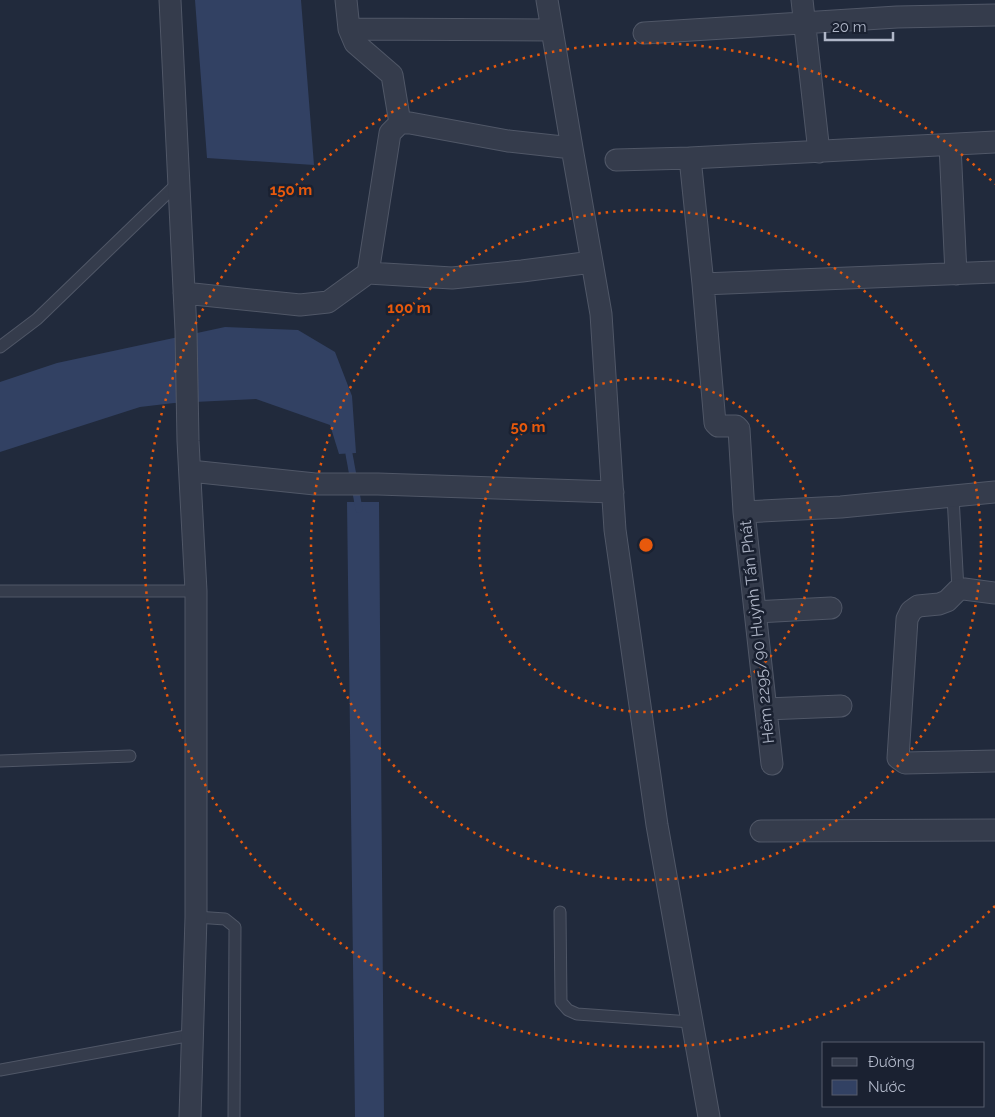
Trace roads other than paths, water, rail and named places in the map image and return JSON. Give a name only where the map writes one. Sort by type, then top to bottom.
[{"type":"street","points":[[170,0],[196,591],[196,917],[190,1117]]},
{"type":"street","points":[[346,0],[349,29],[355,43],[392,75],[400,124]]},
{"type":"street","points":[[547,0],[550,30],[602,314],[615,530],[656,815],[709,1117]]},
{"type":"street","points":[[802,0],[803,23],[819,152]]},
{"type":"street","points":[[644,33],[803,23],[897,8],[995,15]]},
{"type":"street","points":[[349,29],[550,30]]},
{"type":"street","points":[[368,273],[390,133],[400,124],[410,123],[508,141],[572,148]]},
{"type":"street","points":[[616,160],[819,152],[995,142]]},
{"type":"street","points":[[950,145],[956,274]]},
{"type":"street","points":[[690,158],[715,422],[718,426],[736,426],[739,429],[744,512]]},
{"type":"street","points":[[184,293],[300,305],[328,302],[368,273],[452,278],[592,262]]},
{"type":"street","points":[[703,284],[995,272]]},
{"type":"street","points":[[190,471],[315,484],[378,484],[613,492]]},
{"type":"street","name":"Hẻm 2295/90 Huỳnh Tấn Phát","points":[[772,764],[744,512],[841,507],[995,492]]},
{"type":"street","points":[[995,593],[958,590],[947,600],[939,604],[918,606],[911,611],[907,619],[898,758],[905,763],[995,761]]},
{"type":"street","points":[[755,612],[831,608]]},
{"type":"street","points":[[766,709],[841,706]]},
{"type":"street","points":[[760,831],[995,830]]},
{"type":"lane","points":[[0,347],[37,319],[179,182]]},
{"type":"lane","points":[[953,496],[958,590]]},
{"type":"lane","points":[[0,591],[196,591]]},
{"type":"lane","points":[[0,761],[130,756]]},
{"type":"lane","points":[[560,912],[561,1002],[568,1010],[577,1014],[691,1022]]},
{"type":"lane","points":[[196,917],[225,919],[235,927],[234,1117]]},
{"type":"lane","points":[[0,1070],[192,1035]]},
{"type":"water","points":[[195,0],[301,0],[314,165],[207,158]]},
{"type":"water","points":[[225,327],[298,330],[335,352],[352,396],[356,453],[339,454],[330,425],[256,399],[174,403],[140,407],[0,452],[0,382],[57,363]]},
{"type":"water","points":[[347,502],[379,502],[384,1117],[355,1117]]},
{"type":"waterway","points":[[349,454],[359,509]]}]
